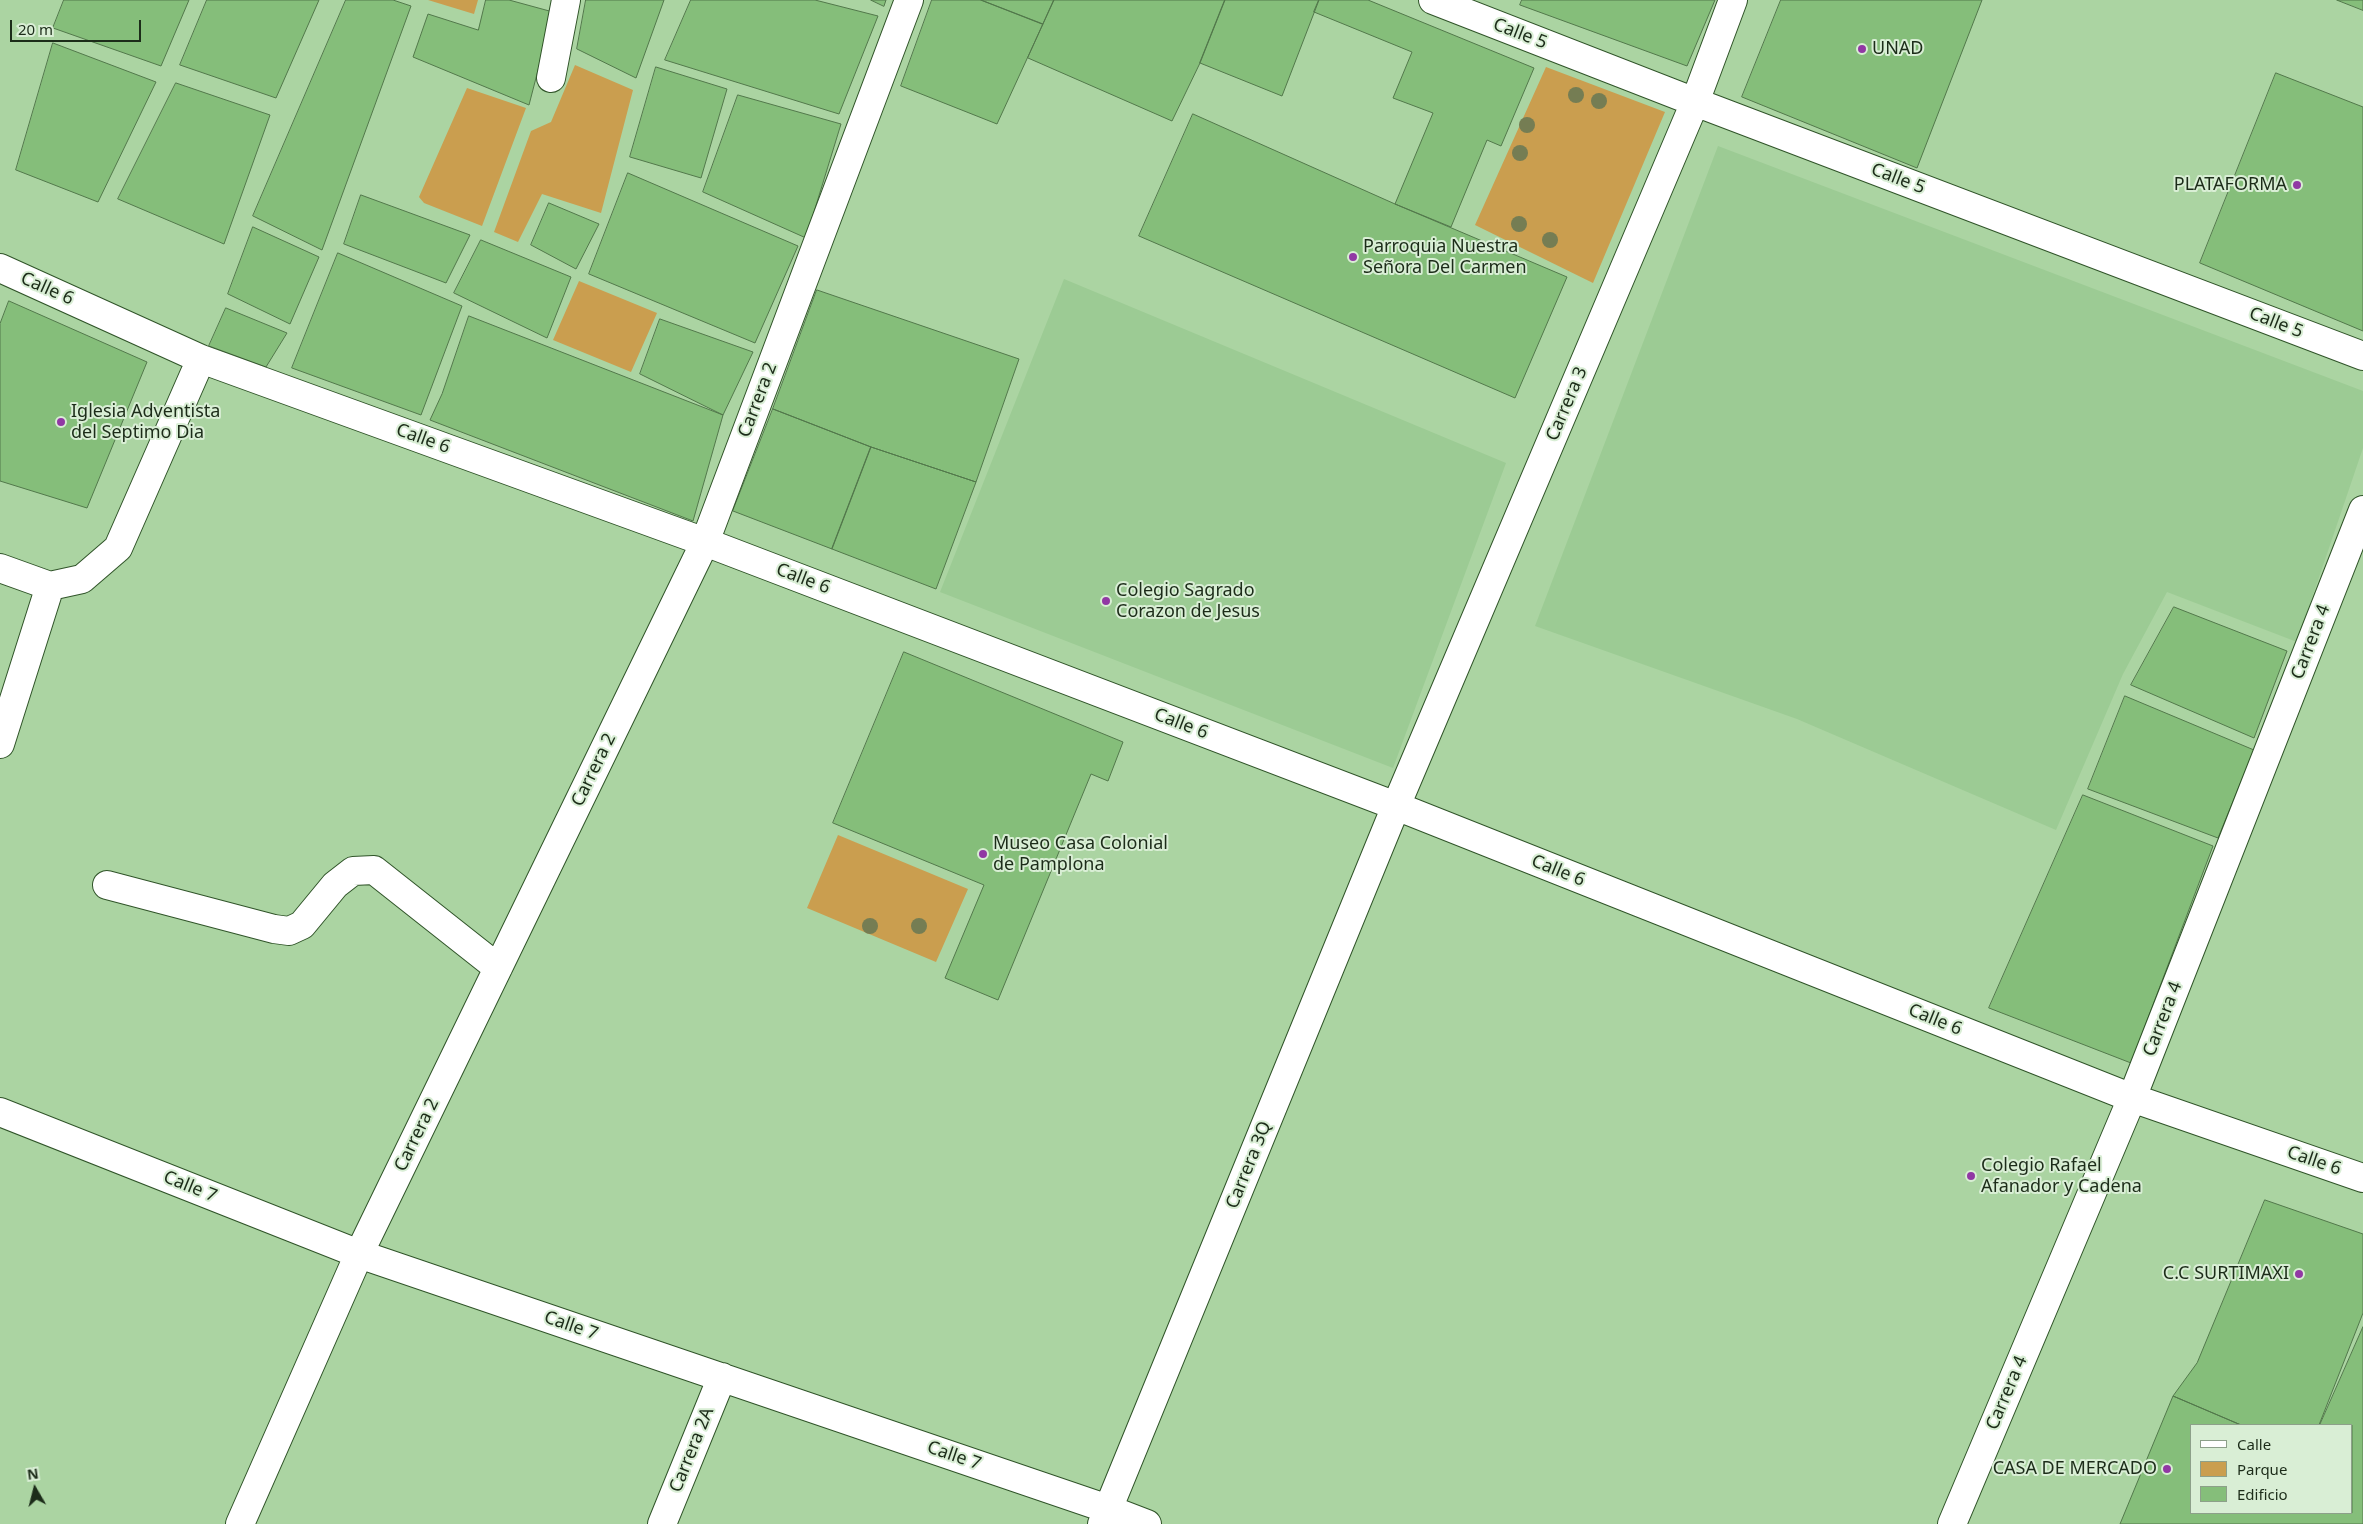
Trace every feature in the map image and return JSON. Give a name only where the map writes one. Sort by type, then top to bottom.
[{"type":"street","points":[[551,78],[566,0]]},
{"type":"street","name":"Carrera 2","points":[[240,1524],[359,1254],[705,542],[909,0]]},
{"type":"street","name":"Calle 5","points":[[1433,0],[1695,102],[2363,356]]},
{"type":"street","name":"Carrera 3","points":[[1396,806],[1695,102],[1734,0]]},
{"type":"street","name":"Calle 6","points":[[0,268],[201,359],[705,542],[1396,806],[2132,1098],[2363,1178]]},
{"type":"street","points":[[0,568],[50,586],[82,579],[118,548],[201,359]]},
{"type":"street","name":"Carrera 4","points":[[1952,1524],[2132,1098],[2363,510]]},
{"type":"street","points":[[0,744],[50,586]]},
{"type":"street","name":"Carrera 3Q","points":[[1105,1516],[1396,806]]},
{"type":"street","points":[[107,885],[274,929],[289,931],[302,925],[335,886],[352,871],[374,870],[498,968]]},
{"type":"street","name":"Calle 7","points":[[0,1112],[359,1254],[722,1377],[1105,1516],[1147,1524]]},
{"type":"street","name":"Carrera 2A","points":[[662,1524],[722,1377]]},
{"type":"shaded area","points":[[1718,146],[2363,391],[2363,448],[2297,642],[2167,592],[2123,674],[2056,830],[1797,719],[1535,626]]},
{"type":"shaded area","points":[[1064,279],[1506,463],[1393,768],[940,592]]},
{"type":"green space","points":[[428,0],[478,0],[474,14]]},
{"type":"green space","points":[[575,65],[633,90],[601,213],[542,194],[518,242],[494,232],[531,131],[551,122]]},
{"type":"green space","points":[[1546,67],[1665,112],[1593,283],[1475,225]]},
{"type":"green space","points":[[467,88],[526,108],[482,226],[424,203],[419,197]]},
{"type":"green space","points":[[579,281],[657,313],[631,372],[553,340]]},
{"type":"green space","points":[[838,835],[968,889],[936,962],[807,908]]},
{"type":"building","points":[[64,0],[189,0],[161,66],[53,28]]},
{"type":"building","points":[[207,0],[319,0],[276,98],[180,65]]},
{"type":"building","points":[[346,0],[393,0],[411,6],[322,250],[253,216]]},
{"type":"building","points":[[486,0],[509,0],[553,12],[529,105],[413,57],[428,14],[478,30]]},
{"type":"building","points":[[586,0],[664,0],[636,78],[577,49]]},
{"type":"building","points":[[691,0],[815,0],[878,16],[839,114],[665,60]]},
{"type":"building","points":[[871,0],[886,0],[884,6]]},
{"type":"building","points":[[932,0],[981,0],[1043,24],[997,124],[901,86]]},
{"type":"building","points":[[981,0],[1054,0],[1043,24]]},
{"type":"building","points":[[1054,0],[1225,0],[1200,63],[1172,121],[1028,58]]},
{"type":"building","points":[[1225,0],[1319,0],[1282,96],[1200,63]]},
{"type":"building","points":[[1319,0],[1368,0],[1534,68],[1501,146],[1487,140],[1451,227],[1395,204],[1433,113],[1393,98],[1412,52],[1314,12]]},
{"type":"building","points":[[1522,0],[1715,0],[1687,66],[1520,5]]},
{"type":"building","name":"UNAD","points":[[1781,0],[1982,0],[1917,168],[1742,97]]},
{"type":"building","points":[[2337,0],[2363,0],[2363,10]]},
{"type":"building","points":[[53,43],[156,82],[98,202],[16,170]]},
{"type":"building","points":[[656,67],[727,89],[701,178],[630,157]]},
{"type":"building","name":"PLATAFORMA","points":[[2276,73],[2363,107],[2363,331],[2200,263]]},
{"type":"building","points":[[176,83],[270,115],[224,244],[118,199]]},
{"type":"building","points":[[738,95],[841,124],[806,238],[703,192]]},
{"type":"building","name":"Parroquia Nuestra Señora Del Carmen","points":[[1193,114],[1395,204],[1567,277],[1515,398],[1139,236]]},
{"type":"building","points":[[628,173],[798,246],[755,343],[589,274]]},
{"type":"building","points":[[361,195],[470,235],[446,283],[344,244]]},
{"type":"building","points":[[549,203],[599,224],[576,269],[531,245]]},
{"type":"building","points":[[253,227],[319,257],[290,324],[228,294]]},
{"type":"building","points":[[481,240],[571,277],[547,338],[454,293]]},
{"type":"building","points":[[338,253],[462,306],[421,415],[292,368]]},
{"type":"building","points":[[817,290],[1019,359],[976,482],[871,447],[773,409]]},
{"type":"building","name":"Iglesia Adventista del Septimo Dia","points":[[9,301],[147,362],[87,508],[0,481],[0,324]]},
{"type":"building","points":[[226,308],[287,333],[266,367],[209,346]]},
{"type":"building","points":[[469,316],[723,415],[693,521],[430,420],[442,394]]},
{"type":"building","points":[[660,319],[753,352],[723,415],[640,374]]},
{"type":"building","points":[[773,409],[871,447],[832,549],[733,511]]},
{"type":"building","points":[[871,447],[976,482],[936,589],[832,549]]},
{"type":"building","points":[[2174,607],[2287,651],[2254,738],[2131,685]]},
{"type":"building","name":"Museo Casa Colonial de Pamplona","points":[[904,652],[1123,742],[1108,781],[1091,774],[998,1000],[945,978],[984,885],[833,823]]},
{"type":"building","points":[[2125,696],[2254,750],[2218,838],[2088,789]]},
{"type":"building","points":[[2083,795],[2213,846],[2131,1063],[1989,1008]]},
{"type":"building","name":"C.C SURTIMAXI","points":[[2265,1200],[2363,1234],[2363,1313],[2319,1424],[2239,1424],[2173,1396],[2197,1363]]},
{"type":"building","name":"CASA DE MERCADO","points":[[2363,1327],[2363,1524],[2120,1524],[2173,1396],[2239,1424],[2190,1424],[2190,1514],[2353,1514],[2353,1424],[2320,1424]]},
{"type":"place","name":"UNAD","points":[[1862,49]]},
{"type":"place","name":"PLATAFORMA","points":[[2297,185]]},
{"type":"place","name":"Parroquia Nuestra Señora Del Carmen","points":[[1353,257]]},
{"type":"place","name":"Iglesia Adventista del Septimo Dia","points":[[61,422]]},
{"type":"place","name":"Colegio Sagrado Corazon de Jesus","points":[[1106,601]]},
{"type":"place","name":"Museo Casa Colonial de Pamplona","points":[[983,854]]},
{"type":"place","name":"Colegio Rafael Afanador y Cadena","points":[[1971,1176]]},
{"type":"place","name":"C.C SURTIMAXI","points":[[2299,1274]]},
{"type":"place","name":"CASA DE MERCADO","points":[[2167,1469]]}]
